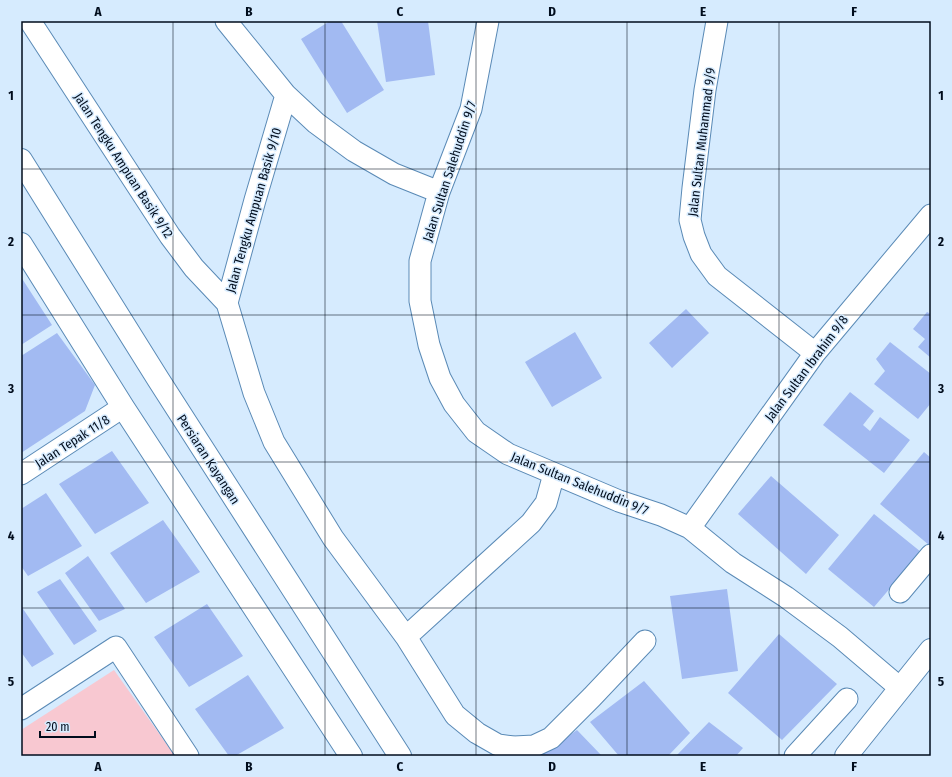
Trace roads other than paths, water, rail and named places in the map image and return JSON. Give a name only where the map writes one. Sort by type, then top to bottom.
[{"type":"main road","name":"Persiaran Kayangan","points":[[21,160],[158,379],[400,756]]},
{"type":"main road","points":[[21,244],[123,407],[351,756]]},
{"type":"main road","points":[[846,756],[931,650]]},
{"type":"street","name":"Jalan Tengku Ampuan Basik 9/12","points":[[30,21],[170,236],[194,268],[227,303]]},
{"type":"street","points":[[226,21],[286,95],[316,123],[354,151],[394,174],[439,192]]},
{"type":"street","name":"Jalan Sultan Salehuddin 9/7","points":[[488,21],[471,109],[439,192],[420,261],[420,301],[429,345],[440,378],[454,404],[476,432],[508,454],[619,502],[661,515],[690,528],[733,563],[786,597],[840,637],[900,688]]},
{"type":"street","name":"Jalan Sultan Muhammad 9/9","points":[[717,21],[693,188],[690,220],[694,236],[701,254],[717,276],[815,353]]},
{"type":"street","name":"Jalan Tengku Ampuan Basik 9/10","points":[[286,95],[227,303],[254,393],[274,442],[333,538],[406,637],[455,715],[477,733],[498,745],[514,747],[534,746],[551,738],[645,641]]},
{"type":"street","name":"Jalan Sultan Ibrahim 9/8","points":[[690,528],[815,353],[931,215]]},
{"type":"street","name":"Jalan Tepak 11/8","points":[[21,474],[123,407]]},
{"type":"street","points":[[406,637],[530,523],[546,503],[554,474]]},
{"type":"street","points":[[900,592],[931,555]]},
{"type":"street","points":[[21,709],[116,647],[188,756]]},
{"type":"street","points":[[795,756],[847,699]]}]
